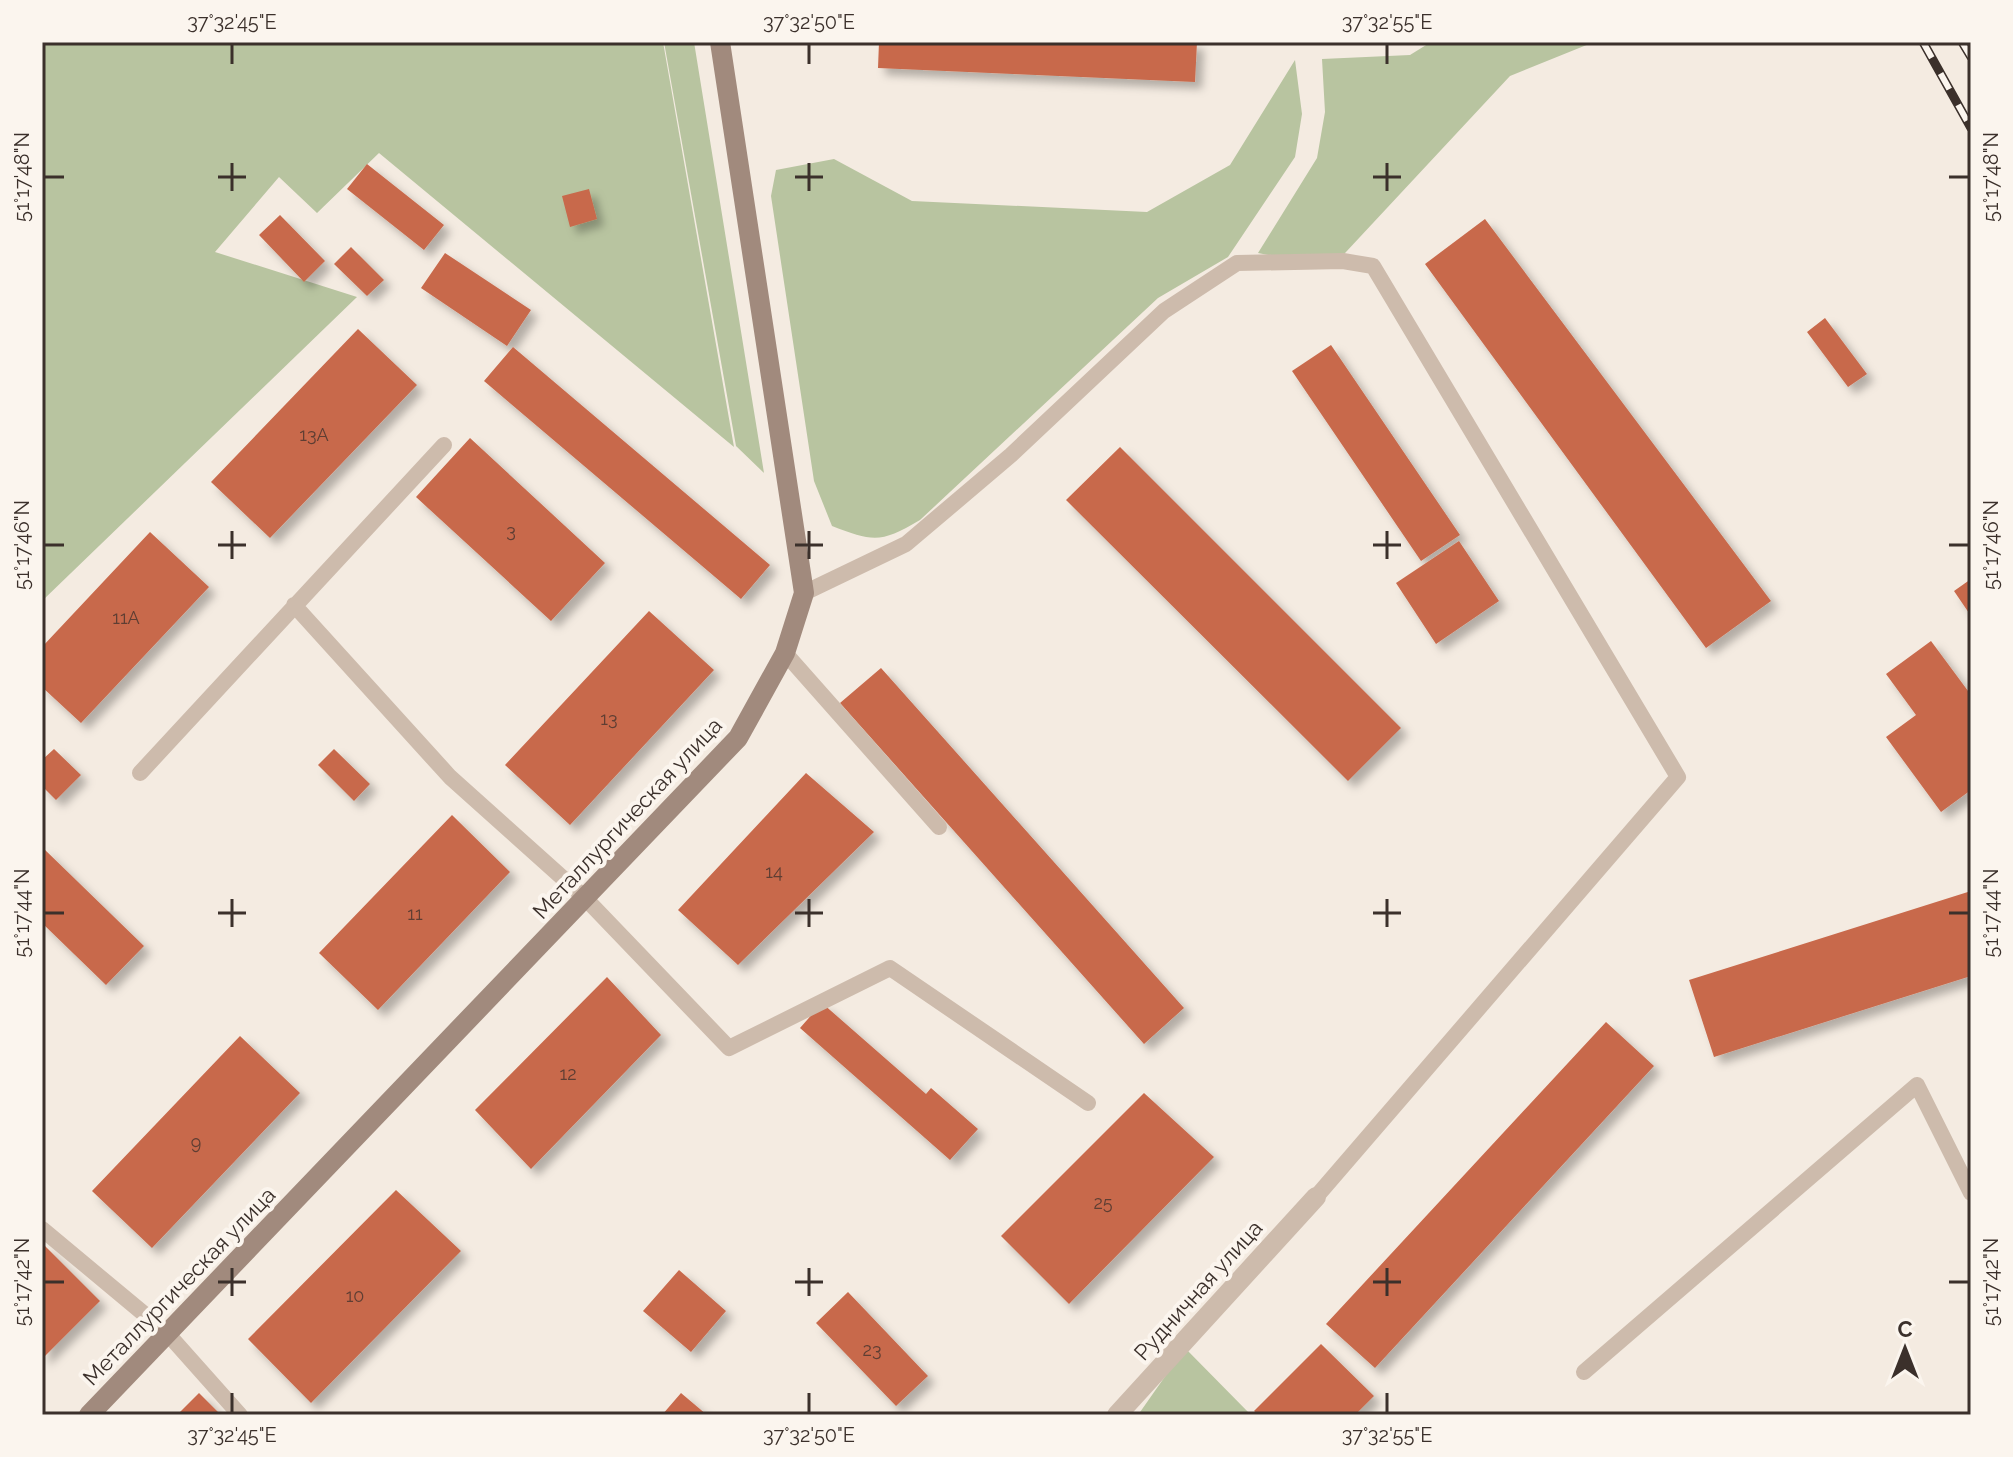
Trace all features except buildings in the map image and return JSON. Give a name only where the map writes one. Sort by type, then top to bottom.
[{"type":"street","name":"Металлургическая улица","points":[[89,1415],[738,738],[785,653],[804,593],[720,42]]},
{"type":"street","name":"Рудничная улица","points":[[1117,1415],[1316,1197]]},
{"type":"lane","points":[[804,593],[906,544],[1011,455],[1164,311],[1237,263],[1343,261],[1373,266],[1678,777],[1316,1197]]},
{"type":"lane","points":[[140,773],[444,445]]},
{"type":"lane","points":[[294,605],[450,777],[585,898],[729,1048],[890,968],[1088,1103]]},
{"type":"lane","points":[[785,653],[939,827]]},
{"type":"lane","points":[[1584,1372],[1917,1085],[1971,1193]]},
{"type":"lane","points":[[42,1229],[167,1333],[240,1415]]},
{"type":"green space","points":[[42,42],[663,42],[734,447],[379,153],[317,213],[279,177],[215,252],[357,297],[42,601]]},
{"type":"green space","points":[[664,42],[694,42],[764,473],[736,446]]},
{"type":"green space","points":[[1431,42],[1594,42],[1510,76],[1332,267],[1258,253],[1317,158],[1325,112],[1322,59],[1410,55]]},
{"type":"green space","points":[[1295,60],[1302,114],[1295,157],[1228,257],[1158,298],[920,520],[896,533],[877,538],[832,526],[814,481],[771,196],[776,170],[834,159],[912,201],[1147,212],[1230,165]]},
{"type":"green space","points":[[1185,1348],[1251,1415],[1138,1415]]},
{"type":"railway","points":[[1923,42],[1971,128]]},
{"type":"railway","points":[[1962,42],[1971,57]]}]
